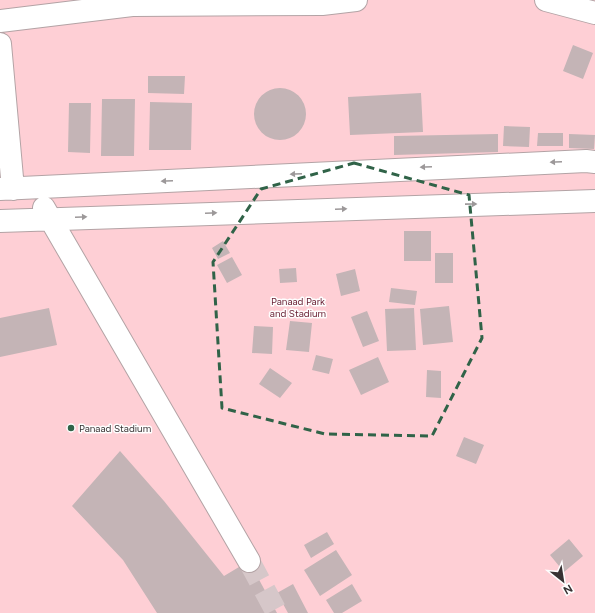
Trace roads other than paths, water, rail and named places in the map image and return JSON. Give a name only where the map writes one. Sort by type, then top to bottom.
[{"type":"street","points":[[0,21],[132,3],[323,2],[356,0]]},
{"type":"street","points":[[546,0],[595,13]]},
{"type":"street","points":[[0,44],[16,189],[49,218],[249,561]]},
{"type":"street","points":[[16,189],[418,168],[586,161],[595,162]]},
{"type":"street","points":[[0,221],[49,218],[595,201]]},
{"type":"tunnel","points":[[249,561],[277,613]]},
{"type":"place","name":"Panaad Stadium","points":[[71,428]]},
{"type":"park label","name":"Panaad Park and Stadium","points":[[298,306]]}]
